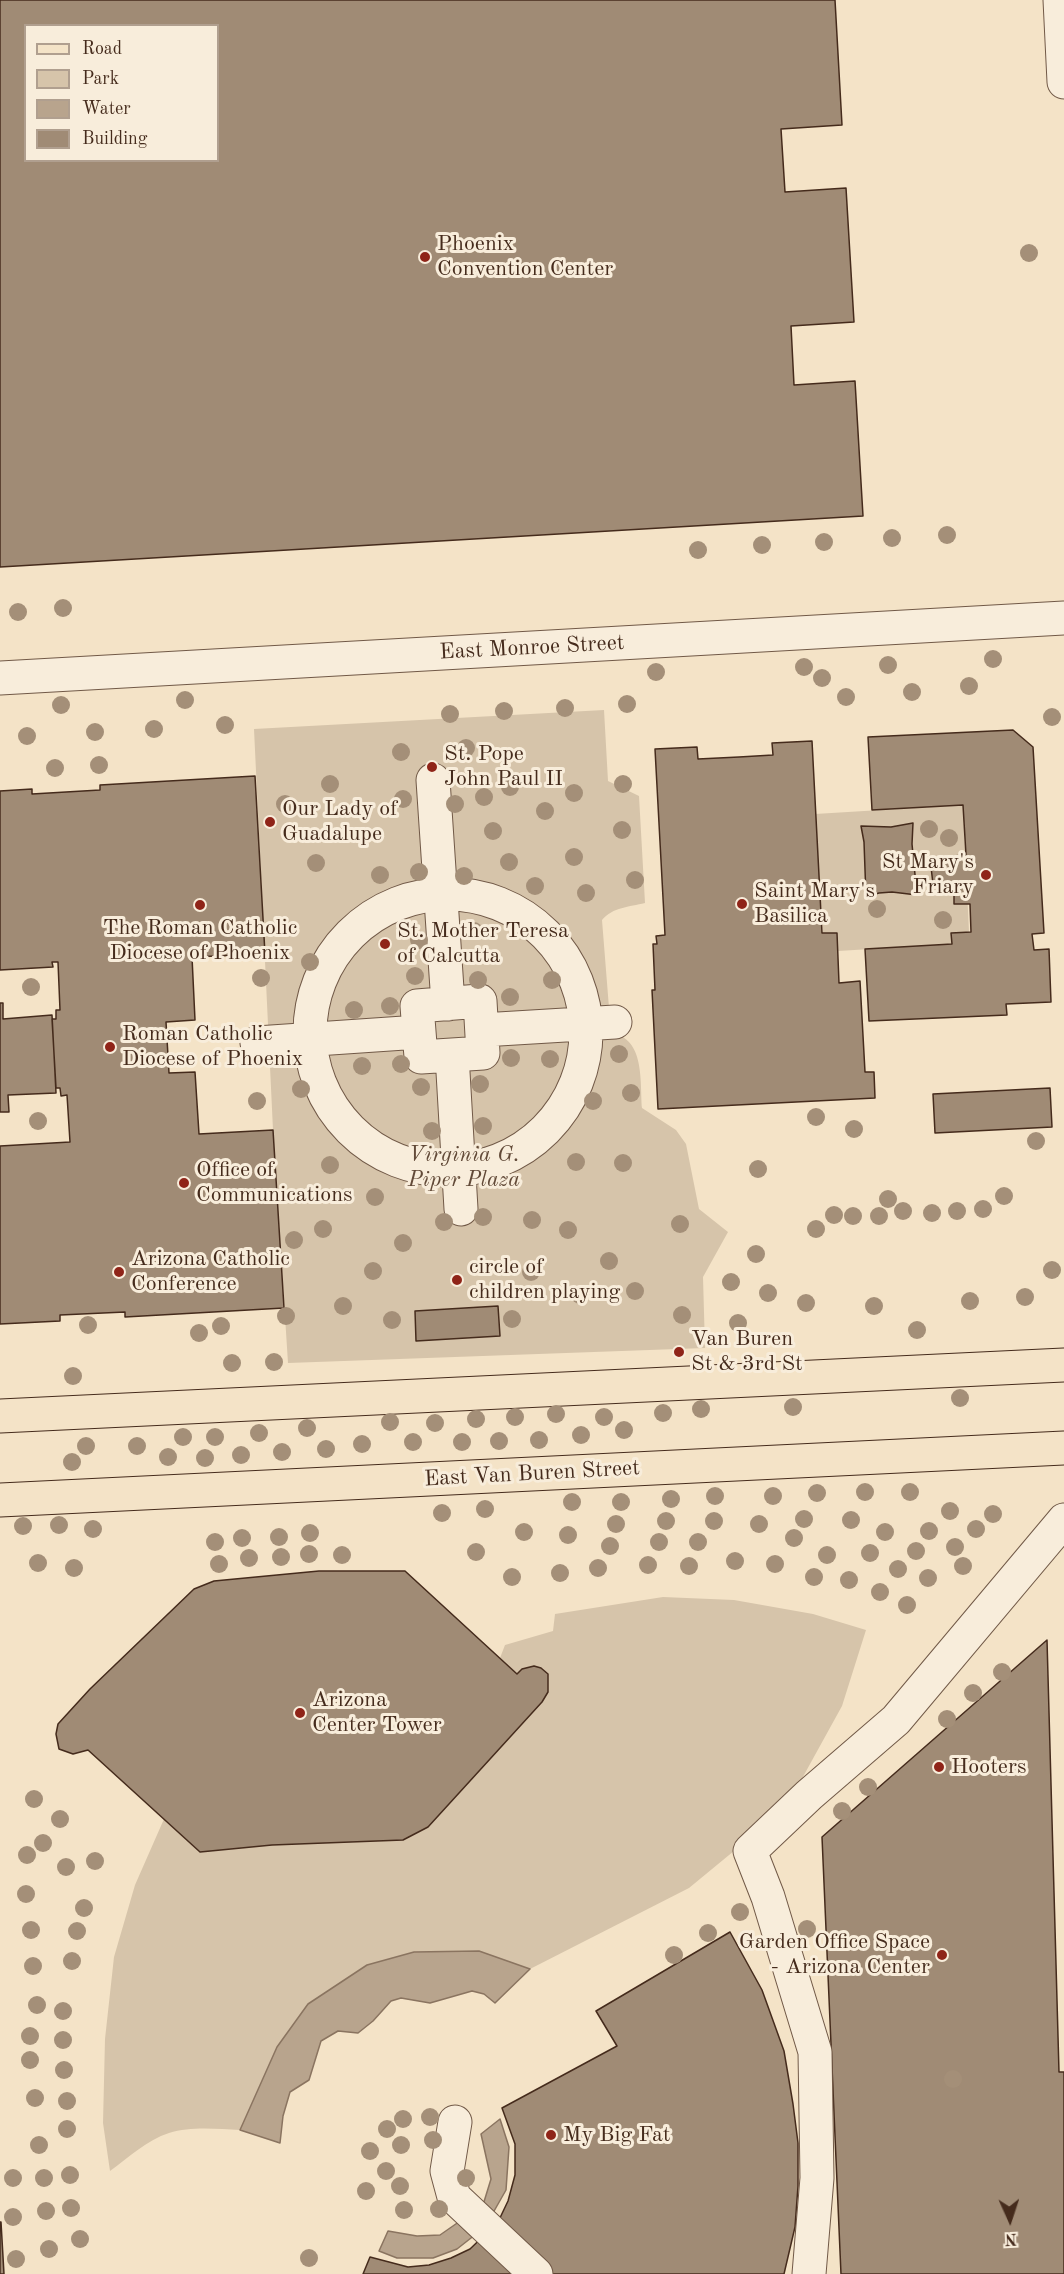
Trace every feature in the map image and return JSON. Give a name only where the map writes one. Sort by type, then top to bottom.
[{"type":"main road","points":[[0,1416],[1064,1365]]},
{"type":"main road","name":"East Van Buren Street","points":[[0,1500],[1064,1448]]},
{"type":"street","points":[[1060,0],[1064,82]]},
{"type":"street","name":"East Monroe Street","points":[[0,678],[1064,618]]},
{"type":"street","points":[[433,780],[448,1004]]},
{"type":"street","points":[[440,895],[466,896],[493,902],[518,913],[541,929],[560,950],[570,967],[584,1004],[601,1023],[586,1048],[571,1095],[542,1133],[509,1156],[480,1166],[459,1169],[424,1167],[404,1162],[374,1148],[354,1132],[343,1122],[322,1090],[313,1064],[309,1040],[315,994],[327,966],[346,940],[364,924],[392,906],[409,900],[440,895]]},
{"type":"street","points":[[480,1001],[482,1030],[483,1053],[421,1057],[417,1006],[480,1001]]},
{"type":"street","points":[[482,1030],[601,1023]]},
{"type":"street","points":[[257,1043],[419,1032]]},
{"type":"street","points":[[452,1055],[461,1209]]},
{"type":"street","points":[[809,2274],[817,2178],[815,2052],[768,1897],[750,1851],[809,1795],[896,1720],[1064,1520]]},
{"type":"street","points":[[455,2122],[447,2171],[453,2197],[536,2274]]},
{"type":"green space","name":"Virginia G. Piper Plaza","points":[[604,710],[608,781],[639,796],[645,903],[616,910],[602,920],[611,1033],[630,1043],[635,1052],[640,1074],[642,1108],[676,1130],[686,1144],[699,1209],[728,1232],[703,1277],[705,1348],[288,1363],[273,1130],[254,729]]},
{"type":"green space","points":[[963,805],[969,932],[951,933],[952,944],[838,951],[837,933],[823,934],[815,814]]},
{"type":"green space","points":[[663,1597],[734,1600],[813,1614],[866,1630],[842,1706],[799,1784],[740,1846],[689,1888],[530,1969],[479,1951],[414,1952],[277,2047],[240,2130],[195,2129],[169,2133],[146,2144],[110,2171],[103,2123],[105,2039],[114,1957],[135,1885],[164,1819],[200,1852],[272,1845],[403,1840],[428,1827],[542,1702],[548,1692],[548,1674],[544,1671],[536,1667],[529,1667],[517,1674],[500,1658],[505,1645],[553,1631],[555,1614]]},
{"type":"water","points":[[479,1951],[530,1969],[495,2003],[484,1994],[472,1991],[430,2003],[401,1998],[391,2001],[373,2021],[358,2033],[338,2031],[321,2041],[309,2080],[290,2092],[283,2116],[280,2143],[240,2130],[277,2047],[308,2004],[367,1965],[414,1952]]},
{"type":"water","points":[[500,2119],[509,2147],[506,2190],[485,2227],[457,2249],[433,2258],[397,2258],[379,2251],[388,2231],[417,2236],[440,2235],[483,2205],[491,2179],[481,2134]]},
{"type":"building","name":"Phoenix Convention Center","points":[[0,0],[835,0],[842,125],[781,129],[785,192],[846,188],[854,322],[791,326],[794,385],[855,381],[863,516],[0,567]]},
{"type":"building","name":"St Mary's Friary","points":[[1013,730],[1033,747],[1044,933],[1032,934],[1034,950],[1049,949],[1051,1002],[1006,1004],[1007,1015],[869,1021],[865,949],[952,944],[951,933],[971,932],[970,904],[954,904],[954,893],[943,893],[933,884],[931,867],[939,857],[966,855],[963,805],[872,810],[868,737]]},
{"type":"building","name":"Saint Mary's Basilica","points":[[812,741],[822,933],[837,933],[839,983],[860,981],[865,1072],[874,1072],[875,1098],[658,1109],[652,990],[655,990],[653,944],[657,944],[656,936],[665,935],[655,749],[697,747],[698,759],[739,757],[773,755],[772,743]]},
{"type":"building","name":"Roman Catholic Diocese of Phoenix","points":[[255,776],[265,954],[192,957],[195,1020],[166,1022],[169,1073],[195,1072],[199,1134],[273,1130],[284,1308],[125,1317],[125,1312],[60,1315],[60,1321],[0,1324],[0,1146],[70,1142],[67,1095],[61,1096],[60,1088],[56,1088],[52,1019],[56,1019],[56,1010],[60,1010],[58,962],[52,962],[53,967],[0,970],[0,791],[32,789],[32,794],[100,790],[100,785]]},
{"type":"building","points":[[913,823],[912,844],[917,895],[892,892],[866,897],[864,842],[861,826],[891,827]]},
{"type":"building","points":[[0,1003],[3,1003],[3,1019],[52,1015],[56,1093],[8,1095],[9,1112],[0,1112]]},
{"type":"building","points":[[1050,1088],[1052,1127],[935,1133],[933,1094]]},
{"type":"building","points":[[498,1306],[500,1336],[416,1341],[415,1311]]},
{"type":"building","name":"Arizona Center Tower","points":[[319,1571],[405,1571],[517,1674],[522,1669],[534,1666],[548,1674],[548,1692],[542,1702],[428,1827],[403,1840],[272,1845],[200,1852],[88,1750],[73,1754],[59,1749],[56,1734],[58,1724],[90,1689],[194,1589],[214,1581]]},
{"type":"building","name":"Garden Office Space - Arizona Center","points":[[1047,1640],[1059,2072],[1064,2072],[1064,2274],[841,2274],[822,1837]]},
{"type":"building","points":[[730,1932],[762,1990],[784,2051],[793,2104],[798,2143],[798,2186],[795,2227],[784,2274],[363,2274],[370,2257],[408,2267],[429,2265],[470,2249],[498,2222],[508,2201],[515,2175],[515,2144],[502,2108],[617,2046],[596,2011]]},
{"type":"building","points":[[1,2222],[4,2274],[0,2274]]},
{"type":"place","name":"Phoenix Convention Center","points":[[425,257]]},
{"type":"place","name":"St. Pope John Paul II","points":[[432,767]]},
{"type":"place","name":"Our Lady of Guadalupe","points":[[270,822]]},
{"type":"place","name":"St Mary's Friary","points":[[986,875]]},
{"type":"place","name":"Saint Mary's Basilica","points":[[742,904]]},
{"type":"place","name":"The Roman Catholic Diocese of Phoenix","points":[[200,905]]},
{"type":"place","name":"St. Mother Teresa of Calcutta","points":[[385,944]]},
{"type":"place","name":"Roman Catholic Diocese of Phoenix","points":[[110,1047]]},
{"type":"place","name":"Office of Communications","points":[[184,1183]]},
{"type":"place","name":"Arizona Catholic Conference","points":[[119,1272]]},
{"type":"place","name":"circle of children playing","points":[[457,1280]]},
{"type":"place","name":"Van Buren St & 3rd St","points":[[679,1352]]},
{"type":"place","name":"Arizona Center Tower","points":[[300,1713]]},
{"type":"place","name":"Hooters","points":[[939,1767]]},
{"type":"place","name":"Garden Office Space - Arizona Center","points":[[942,1955]]},
{"type":"place","name":"My Big Fat","points":[[551,2135]]}]
